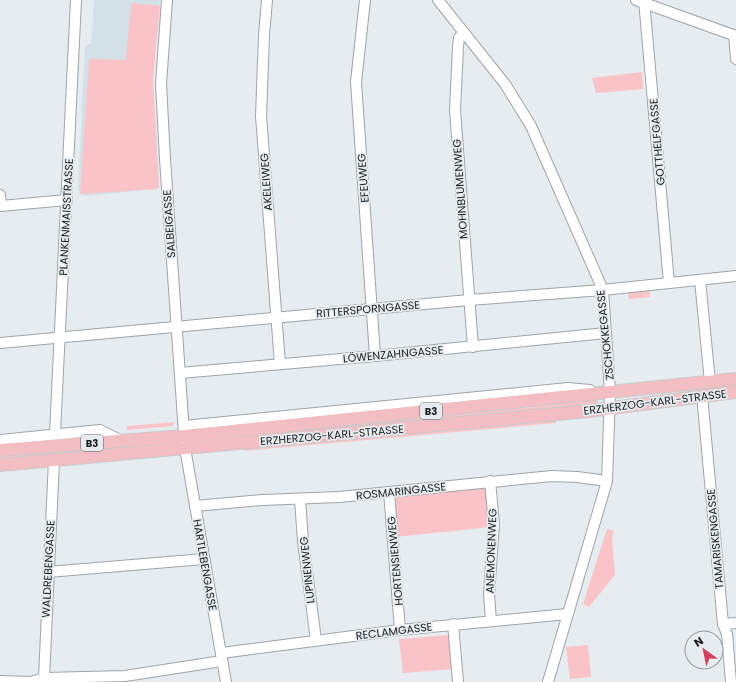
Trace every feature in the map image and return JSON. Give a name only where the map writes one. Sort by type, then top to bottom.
[{"type":"main road","name":"ERZHERZOG-KARL-STRASSE","points":[[0,450],[122,441],[184,431],[736,380]]},
{"type":"main road","name":"ERZHERZOG-KARL-STRASSE","points":[[0,465],[610,408],[702,395],[736,392]]},
{"type":"street","name":"PLANKENMAISSTRASSE","points":[[55,433],[76,0]]},
{"type":"street","name":"SALBEIGASSE","points":[[167,0],[161,84],[185,448]]},
{"type":"street","name":"AKELEIWEG","points":[[267,0],[261,116],[280,364]]},
{"type":"street","name":"EFEUWEG","points":[[364,0],[356,82],[375,356]]},
{"type":"street","name":"ZSCHOKKEGASSE","points":[[438,0],[505,84],[531,126],[603,290],[610,392],[607,481],[548,682]]},
{"type":"street","points":[[642,1],[735,35],[736,59]]},
{"type":"street","name":"GOTTHELFGASSE","points":[[642,1],[669,283]]},
{"type":"street","name":"MOHNBLUMENWEG","points":[[464,32],[459,38],[454,110],[473,347]]},
{"type":"street","points":[[0,195],[1,206],[67,200]]},
{"type":"street","name":"RITTERSPORNGASSE","points":[[0,343],[469,300],[603,290],[736,276]]},
{"type":"street","points":[[700,280],[710,382]]},
{"type":"street","name":"LÖWENZAHNGASSE","points":[[180,373],[473,347],[606,333]]},
{"type":"street","name":"TAMARISKENGASSE","points":[[702,395],[723,624],[727,634],[731,682]]},
{"type":"street","points":[[0,440],[55,433],[100,430],[122,441]]},
{"type":"street","name":"HARTLEBENGASSE","points":[[185,448],[226,682]]},
{"type":"street","name":"WALDREBENGASSE","points":[[44,678],[54,460]]},
{"type":"street","name":"ROSMARINGASSE","points":[[195,506],[390,492],[552,476],[577,477],[607,481]]},
{"type":"street","name":"ANEMONENWEG","points":[[490,481],[494,523],[489,594],[491,621]]},
{"type":"street","name":"HORTENSIENWEG","points":[[390,492],[400,630]]},
{"type":"street","name":"LUPINENWEG","points":[[300,499],[303,540],[316,640]]},
{"type":"street","points":[[48,572],[204,559]]},
{"type":"street","name":"RECLAMGASSE","points":[[31,682],[44,678],[125,676],[316,640],[454,624],[567,614]]},
{"type":"street","points":[[723,624],[736,623]]},
{"type":"street","points":[[454,624],[458,682]]},
{"type":"street","points":[[0,680],[31,682]]},
{"type":"shaded area","points":[[94,0],[160,0],[153,79],[159,187],[156,189],[85,196],[80,194],[78,189],[85,45],[91,44]]},
{"type":"shaded area","points":[[131,3],[160,6],[153,79],[159,187],[156,189],[80,194],[89,59],[126,60]]},
{"type":"shaded area","points":[[642,72],[643,89],[596,93],[592,78]]},
{"type":"shaded area","points":[[649,290],[650,297],[629,299],[628,292]]},
{"type":"shaded area","points":[[595,399],[598,400],[598,403],[516,413],[252,437],[252,434],[271,431],[533,407]]},
{"type":"shaded area","points":[[556,420],[556,423],[244,451],[244,449]]},
{"type":"shaded area","points":[[175,422],[172,426],[127,430],[127,426]]},
{"type":"shaded area","points":[[112,446],[112,448],[0,460],[0,454]]},
{"type":"shaded area","points":[[484,486],[489,489],[490,527],[395,537],[392,500],[395,494]]},
{"type":"shaded area","points":[[607,529],[614,531],[612,537],[615,575],[589,607],[583,604]]},
{"type":"shaded area","points":[[448,635],[453,669],[403,673],[399,639]]},
{"type":"shaded area","points":[[588,645],[591,677],[570,679],[566,647]]}]
